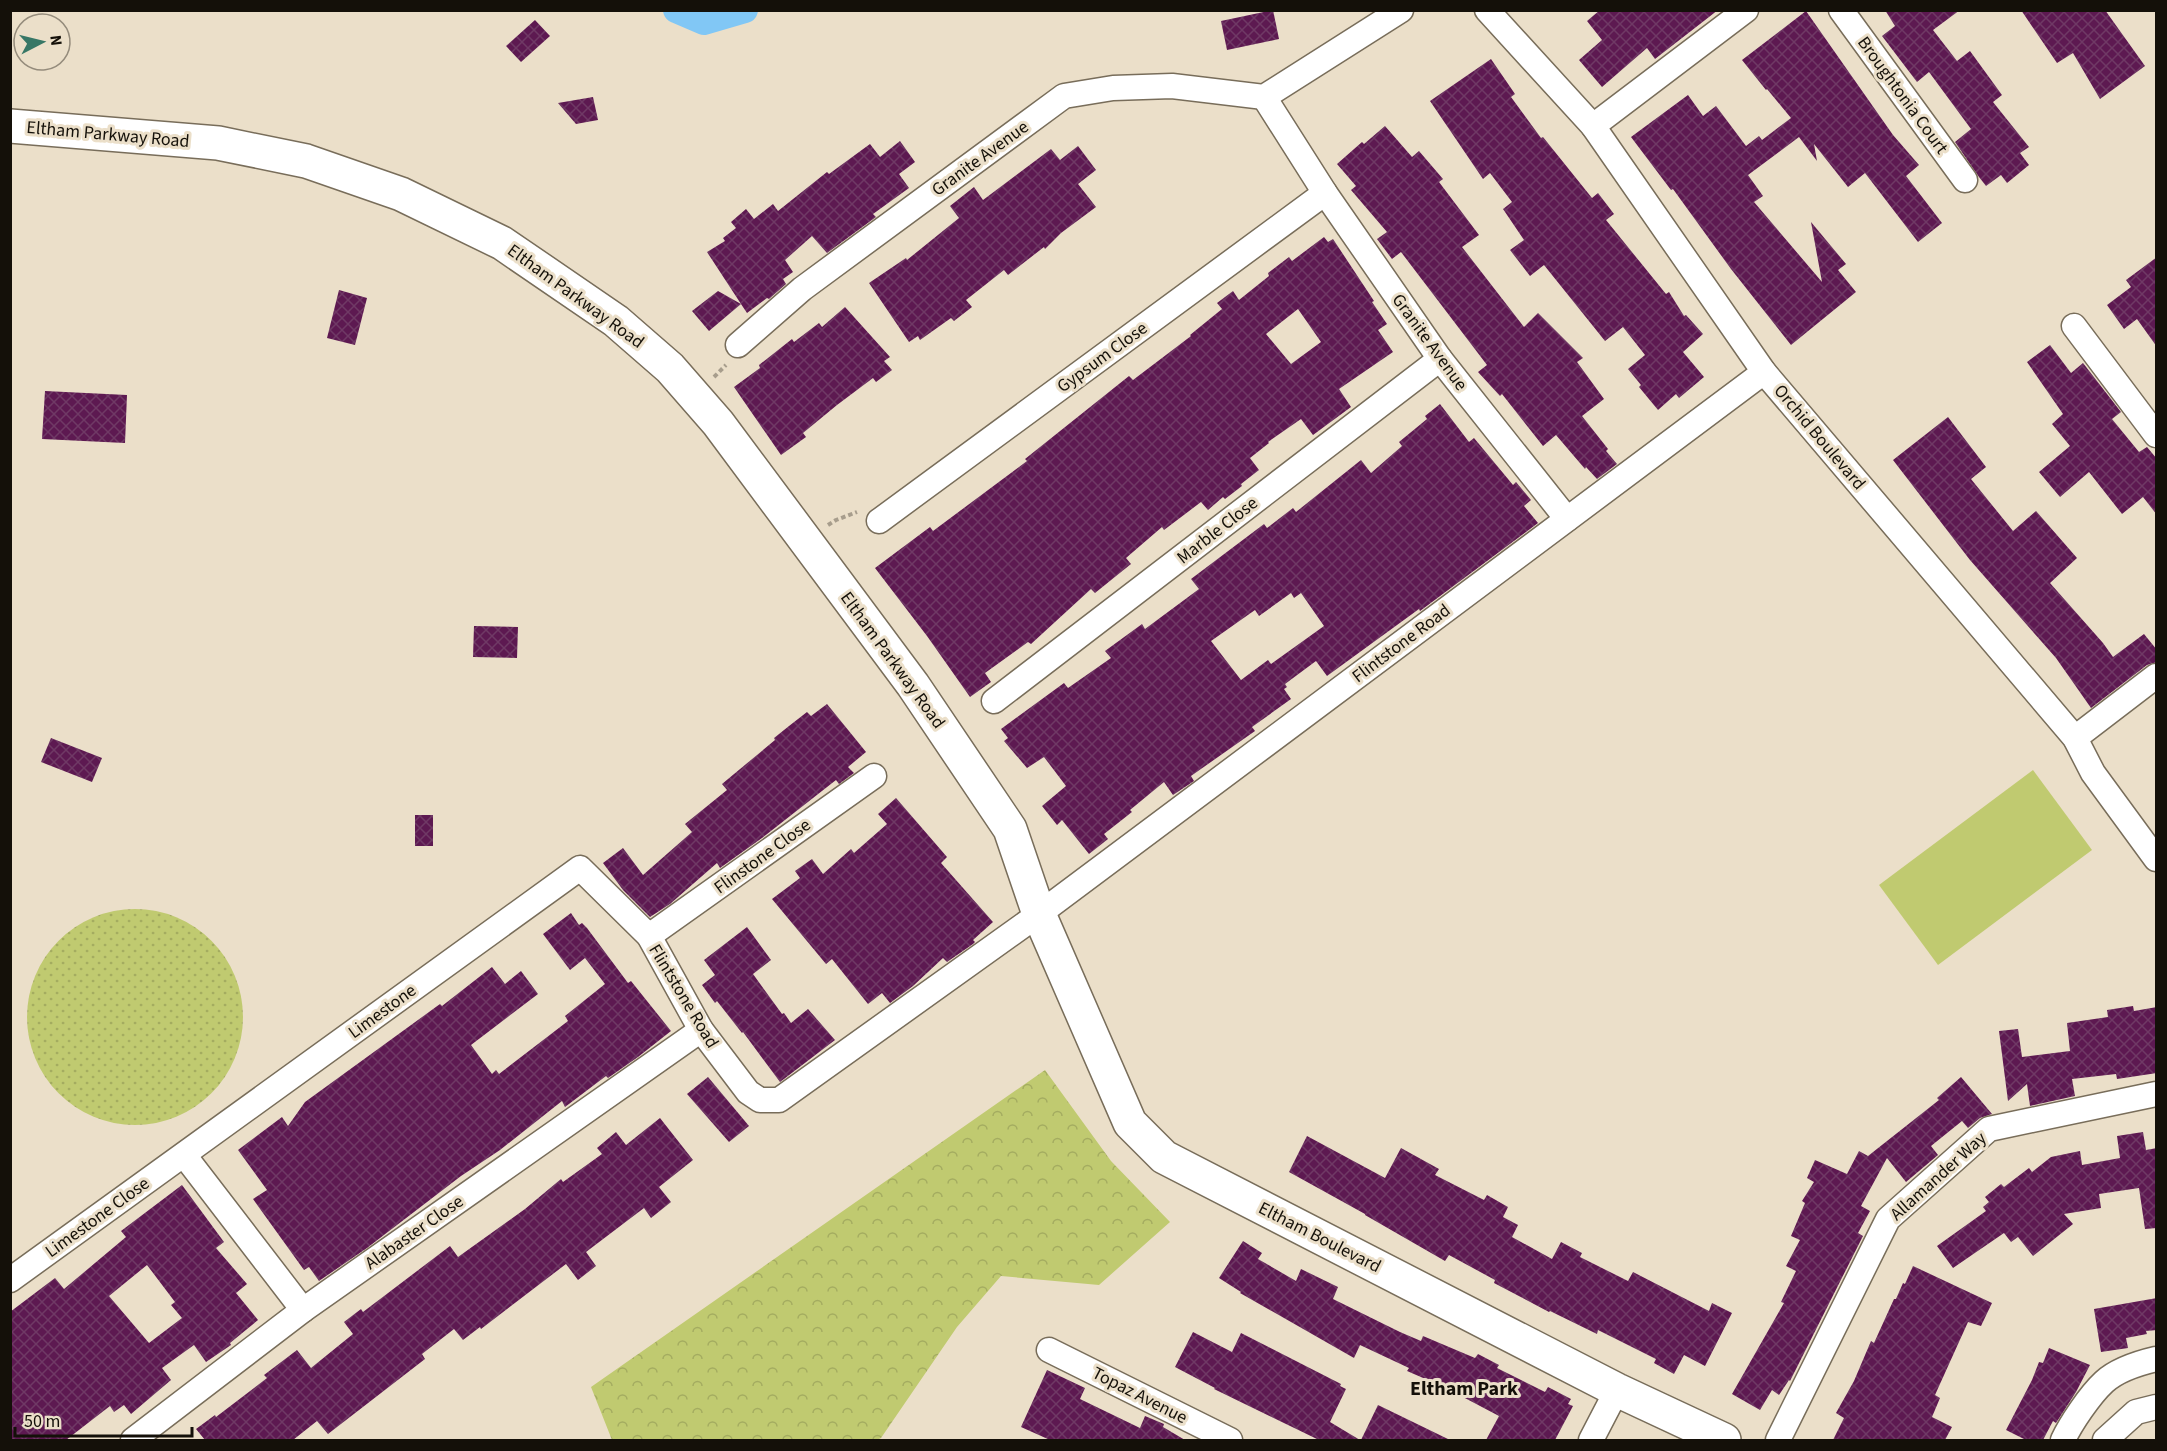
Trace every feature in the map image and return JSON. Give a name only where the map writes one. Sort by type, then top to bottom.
[{"type":"street","points":[[1264,97],[1401,10]]},
{"type":"street","name":"Orchid Boulevard","points":[[1487,10],[1593,126],[1764,372],[2075,738],[2093,773],[2157,859]]},
{"type":"street","points":[[1593,126],[1746,10]]},
{"type":"street","name":"Broughtonia Court","points":[[1841,10],[1965,180]]},
{"type":"street","name":"Granite Avenue","points":[[738,345],[802,289],[1064,96],[1113,88],[1172,86],[1264,97],[1325,193],[1440,359],[1567,519]]},
{"type":"street","name":"Eltham Parkway Road","points":[[10,126],[218,143],[306,161],[401,194],[502,243],[616,321],[670,368],[718,423],[913,685],[1010,829],[1039,914]]},
{"type":"street","name":"Gypsum Close","points":[[879,521],[1325,193]]},
{"type":"street","points":[[2074,326],[2157,435]]},
{"type":"street","name":"Marble Close","points":[[994,701],[1440,359]]},
{"type":"street","name":"Flintstone Road","points":[[580,868],[649,936],[700,1030],[748,1092],[760,1100],[779,1100],[1039,914],[1764,372]]},
{"type":"street","points":[[2075,738],[2157,676]]},
{"type":"street","name":"Flinstone Close","points":[[649,936],[874,776]]},
{"type":"street","name":"Limestone","points":[[184,1155],[580,868]]},
{"type":"street","name":"Eltham Boulevard","points":[[1039,914],[1130,1123],[1164,1157],[1617,1390],[1724,1440]]},
{"type":"street","name":"Alabaster Close","points":[[133,1440],[303,1310],[700,1030]]},
{"type":"street","name":"Allamander Way","points":[[1778,1440],[1887,1219],[1989,1129],[2157,1094]]},
{"type":"street","points":[[184,1155],[303,1310]]},
{"type":"street","name":"Limestone Close","points":[[10,1280],[184,1155]]},
{"type":"street","name":"Topaz Avenue","points":[[1050,1350],[1230,1440]]},
{"type":"street","points":[[2063,1440],[2069,1426],[2105,1381],[2135,1364],[2157,1359]]},
{"type":"street","points":[[1591,1440],[1617,1390]]},
{"type":"street","points":[[2105,1440],[2136,1412],[2157,1407]]},
{"type":"path","points":[[694,395],[730,362],[738,345]]},
{"type":"path","points":[[806,541],[836,519],[863,509],[873,511],[879,521]]},
{"type":"green space","points":[[2033,770],[2092,850],[1938,965],[1879,885]]},
{"type":"green space","points":[[135,909],[166,914],[186,922],[211,941],[230,966],[238,986],[243,1017],[238,1048],[230,1068],[211,1093],[186,1112],[166,1120],[135,1125],[104,1120],[84,1112],[59,1093],[40,1068],[32,1048],[27,1017],[32,986],[40,966],[59,941],[84,922],[104,914]]},
{"type":"green space","points":[[1045,1070],[1111,1161],[1170,1222],[1099,1285],[1001,1276],[957,1327],[881,1438],[877,1440],[612,1440],[591,1387]]},
{"type":"building","points":[[1273,10],[1279,39],[1227,50],[1221,21]]},
{"type":"building","points":[[1600,10],[1718,10],[1655,59],[1647,48],[1602,87],[1579,60],[1602,40],[1587,21]]},
{"type":"building","points":[[1885,10],[1960,10],[1933,30],[1957,61],[1970,51],[2002,95],[1993,102],[2029,147],[2020,153],[2029,165],[2007,183],[2001,175],[1986,186],[1979,177],[1955,142],[1971,129],[1929,72],[1917,82],[1882,36],[1895,26]]},
{"type":"building","points":[[2021,10],[2105,10],[2145,66],[2100,99],[2073,53],[2057,63]]},
{"type":"building","points":[[1806,11],[1893,135],[1919,165],[1906,176],[1942,223],[1918,242],[1865,173],[1848,187],[1814,144],[1817,161],[1799,137],[1748,175],[1763,196],[1754,202],[1822,282],[1811,222],[1846,264],[1838,270],[1856,292],[1791,345],[1631,137],[1688,95],[1703,116],[1716,106],[1746,146],[1759,136],[1762,140],[1791,118],[1742,60]]},
{"type":"building","points":[[535,20],[550,36],[521,62],[506,46]]},
{"type":"building","points":[[1491,59],[1515,94],[1511,97],[1541,138],[1543,137],[1592,198],[1598,193],[1614,214],[1606,220],[1666,294],[1669,292],[1684,316],[1686,315],[1703,334],[1683,352],[1704,377],[1679,398],[1676,394],[1658,410],[1628,369],[1645,355],[1623,327],[1605,341],[1544,265],[1530,276],[1510,250],[1524,240],[1503,209],[1512,202],[1490,173],[1483,179],[1430,101]]},
{"type":"building","points":[[593,97],[598,120],[576,124],[558,103]]},
{"type":"building","points":[[1385,126],[1412,157],[1419,151],[1443,179],[1439,182],[1479,235],[1462,247],[1524,327],[1538,313],[1583,358],[1577,362],[1604,399],[1582,416],[1617,464],[1597,479],[1586,467],[1585,469],[1556,435],[1543,446],[1502,394],[1500,396],[1478,372],[1487,365],[1401,252],[1392,259],[1377,239],[1387,232],[1351,190],[1356,186],[1337,164]]},
{"type":"building","points":[[900,141],[915,162],[899,174],[909,188],[873,214],[876,217],[827,253],[812,236],[785,260],[793,272],[783,279],[786,284],[769,299],[767,298],[747,313],[707,252],[725,241],[723,238],[736,228],[731,222],[746,209],[754,219],[773,204],[778,211],[827,172],[829,174],[870,144],[880,157]]},
{"type":"building","points":[[1078,146],[1096,170],[1078,184],[1096,207],[1061,233],[1045,249],[1044,247],[1008,275],[1004,270],[966,300],[972,307],[954,321],[951,318],[920,340],[918,336],[909,342],[869,283],[906,258],[907,260],[959,218],[950,206],[974,187],[983,200],[1051,149],[1060,160]]},
{"type":"building","points":[[1324,237],[1328,242],[1333,239],[1387,324],[1378,330],[1393,352],[1339,389],[1351,407],[1313,435],[1301,419],[1268,442],[1250,458],[1259,470],[1241,484],[1242,486],[1225,499],[1223,497],[1208,510],[1201,502],[1164,530],[1162,527],[1126,558],[1131,564],[1095,593],[1091,589],[1031,644],[1028,642],[985,673],[991,682],[970,697],[875,568],[930,527],[933,531],[1027,461],[1025,459],[1129,376],[1133,380],[1191,336],[1222,309],[1217,303],[1233,291],[1239,300],[1289,257],[1292,261]],"holes":[[[1298,309],[1321,342],[1291,364],[1266,334]]]},
{"type":"building","points":[[2157,257],[2157,347],[2137,319],[2124,329],[2107,305],[2131,287],[2126,280]]},
{"type":"building","points":[[339,290],[367,298],[355,345],[327,338]]},
{"type":"building","points":[[718,291],[741,304],[709,331],[692,311]]},
{"type":"building","points":[[845,307],[890,357],[884,361],[892,370],[876,382],[873,378],[837,405],[803,433],[806,437],[781,455],[734,387],[760,368],[759,365],[792,339],[794,342],[819,323],[822,327]]},
{"type":"building","points":[[2050,345],[2071,373],[2083,363],[2121,412],[2112,419],[2139,452],[2147,447],[2157,459],[2157,515],[2143,497],[2122,514],[2089,472],[2060,497],[2039,472],[2070,446],[2052,424],[2063,414],[2027,362]]},
{"type":"building","points":[[45,391],[127,395],[125,443],[42,439]]},
{"type":"building","points":[[1440,404],[1469,442],[1474,438],[1513,485],[1516,482],[1531,500],[1524,506],[1538,523],[1420,611],[1419,609],[1327,676],[1316,661],[1285,684],[1287,687],[1284,689],[1291,699],[1252,727],[1255,731],[1191,776],[1194,781],[1173,795],[1164,782],[1104,834],[1108,839],[1089,854],[1062,820],[1057,825],[1042,806],[1066,786],[1044,757],[1027,768],[1004,741],[1008,738],[1001,729],[1064,683],[1068,688],[1111,658],[1105,651],[1142,624],[1145,629],[1199,589],[1191,579],[1264,524],[1267,528],[1293,508],[1296,512],[1361,460],[1371,473],[1402,446],[1399,442],[1427,419],[1425,416]],"holes":[[[1291,593],[1294,598],[1301,593],[1324,626],[1271,664],[1268,660],[1241,680],[1211,641],[1255,610],[1259,616]]]},
{"type":"building","points":[[1948,417],[1986,467],[1971,479],[2013,531],[2036,511],[2077,558],[2050,583],[2113,657],[2144,634],[2157,650],[2157,662],[2147,665],[2091,708],[2056,658],[1970,560],[1893,460]]},
{"type":"building","points":[[474,626],[518,627],[517,658],[473,657]]},
{"type":"building","points":[[827,704],[866,752],[848,767],[854,773],[839,784],[836,780],[720,868],[717,863],[670,904],[650,917],[623,890],[603,863],[623,848],[643,875],[692,832],[685,824],[727,790],[722,784],[807,712],[811,716]]},
{"type":"building","points":[[51,738],[102,758],[92,782],[41,762]]},
{"type":"building","points":[[896,798],[947,857],[941,863],[993,922],[973,940],[975,942],[973,944],[947,962],[943,958],[913,986],[890,1003],[882,993],[868,1004],[832,959],[826,964],[772,899],[800,878],[795,871],[812,859],[823,874],[851,849],[854,853],[887,824],[878,814]]},
{"type":"building","points":[[415,815],[433,815],[433,846],[415,846]]},
{"type":"building","points":[[571,913],[579,925],[582,923],[587,928],[628,983],[631,981],[671,1031],[638,1057],[608,1078],[606,1076],[565,1107],[562,1101],[500,1150],[461,1176],[367,1248],[319,1281],[309,1267],[304,1270],[253,1199],[267,1190],[238,1150],[282,1117],[288,1126],[305,1102],[440,1004],[442,1006],[492,967],[505,984],[521,971],[538,994],[471,1045],[492,1074],[496,1070],[499,1074],[568,1021],[565,1016],[605,984],[585,958],[570,970],[543,934]]},
{"type":"building","points":[[747,927],[771,960],[753,974],[782,1014],[784,1013],[791,1023],[808,1009],[835,1040],[780,1082],[743,1032],[717,1001],[715,1003],[702,985],[715,975],[704,960]]},
{"type":"building","points":[[2133,1006],[2134,1011],[2157,1007],[2157,1073],[2117,1079],[2116,1074],[2072,1079],[2075,1096],[2030,1106],[2027,1084],[2008,1101],[1999,1031],[2018,1029],[2022,1057],[2070,1051],[2067,1023],[2108,1017],[2107,1010]]},
{"type":"building","points":[[708,1077],[749,1126],[729,1142],[687,1094]]},
{"type":"building","points":[[1961,1077],[1992,1114],[1980,1118],[1968,1128],[1962,1121],[1931,1146],[1938,1155],[1906,1182],[1887,1158],[1861,1206],[1870,1211],[1858,1233],[1863,1236],[1790,1381],[1779,1395],[1772,1390],[1760,1410],[1732,1394],[1784,1303],[1781,1302],[1796,1271],[1786,1266],[1800,1240],[1791,1236],[1805,1203],[1802,1201],[1814,1182],[1807,1178],[1815,1160],[1847,1174],[1859,1151],[1868,1156],[1939,1100],[1937,1098]]},
{"type":"building","points":[[660,1118],[693,1160],[659,1187],[671,1202],[651,1218],[644,1208],[586,1252],[596,1266],[578,1280],[566,1264],[481,1329],[480,1327],[463,1340],[454,1329],[422,1354],[425,1359],[328,1434],[317,1421],[293,1440],[205,1440],[196,1429],[215,1415],[216,1417],[267,1378],[264,1375],[297,1350],[311,1368],[353,1334],[344,1322],[361,1309],[363,1312],[450,1246],[458,1257],[525,1209],[561,1179],[563,1182],[602,1154],[597,1148],[616,1132],[626,1145]]},
{"type":"building","points":[[2143,1132],[2146,1150],[2157,1148],[2157,1228],[2145,1229],[2139,1188],[2099,1194],[2101,1208],[2064,1214],[2073,1224],[2033,1256],[2018,1237],[2011,1242],[2004,1233],[1953,1268],[1937,1246],[1986,1211],[1983,1207],[1989,1202],[1985,1197],[2001,1184],[2004,1187],[2029,1168],[2032,1172],[2051,1157],[2080,1151],[2082,1165],[2120,1158],[2117,1136]]},
{"type":"building","points":[[1307,1136],[1385,1178],[1401,1148],[1439,1169],[1435,1175],[1484,1200],[1487,1195],[1508,1207],[1503,1217],[1518,1225],[1512,1237],[1552,1259],[1561,1242],[1582,1253],[1580,1257],[1628,1281],[1633,1272],[1709,1311],[1712,1303],[1732,1313],[1705,1366],[1684,1355],[1674,1374],[1654,1363],[1656,1359],[1598,1330],[1597,1334],[1549,1312],[1494,1283],[1495,1280],[1449,1255],[1445,1261],[1289,1172]]},
{"type":"building","points":[[182,1185],[224,1242],[216,1248],[247,1284],[236,1293],[258,1320],[230,1343],[231,1345],[206,1362],[194,1345],[162,1368],[171,1380],[131,1414],[124,1405],[114,1412],[110,1406],[66,1440],[10,1440],[10,1312],[55,1278],[64,1289],[126,1237],[121,1231]],"holes":[[[147,1265],[175,1302],[171,1305],[182,1318],[149,1343],[109,1296]]]},
{"type":"building","points":[[1243,1241],[1262,1253],[1258,1259],[1296,1281],[1301,1269],[1338,1287],[1333,1299],[1400,1332],[1421,1341],[1423,1336],[1475,1358],[1478,1354],[1499,1365],[1497,1368],[1545,1392],[1548,1387],[1571,1399],[1568,1404],[1573,1406],[1555,1440],[1486,1440],[1499,1416],[1444,1387],[1407,1371],[1409,1368],[1360,1345],[1354,1358],[1240,1293],[1219,1278]]},
{"type":"building","points":[[1913,1266],[1992,1303],[1981,1326],[1968,1322],[1935,1395],[1940,1398],[1932,1417],[1952,1427],[1945,1440],[1833,1440],[1844,1418],[1836,1413],[1854,1381],[1871,1341],[1874,1343],[1894,1299],[1903,1283],[1905,1284]]},
{"type":"building","points":[[2157,1298],[2157,1330],[2126,1338],[2128,1348],[2101,1352],[2094,1309]]},
{"type":"building","points":[[1193,1332],[1232,1352],[1241,1333],[1341,1384],[1340,1386],[1346,1389],[1330,1422],[1360,1440],[1319,1440],[1214,1389],[1175,1367]]},
{"type":"building","points":[[2049,1348],[2090,1365],[2076,1392],[2056,1423],[2053,1421],[2043,1440],[2026,1440],[2006,1430],[2039,1362],[2043,1363]]},
{"type":"building","points":[[1047,1370],[1085,1388],[1080,1399],[1140,1428],[1145,1416],[1164,1424],[1163,1427],[1185,1440],[1050,1440],[1021,1427]]},
{"type":"building","points":[[1378,1405],[1450,1440],[1361,1440]]},
{"type":"waterway","points":[[676,10],[704,22],[745,10]]},
{"type":"district","name":"Eltham Park","points":[[1464,1388]]}]
